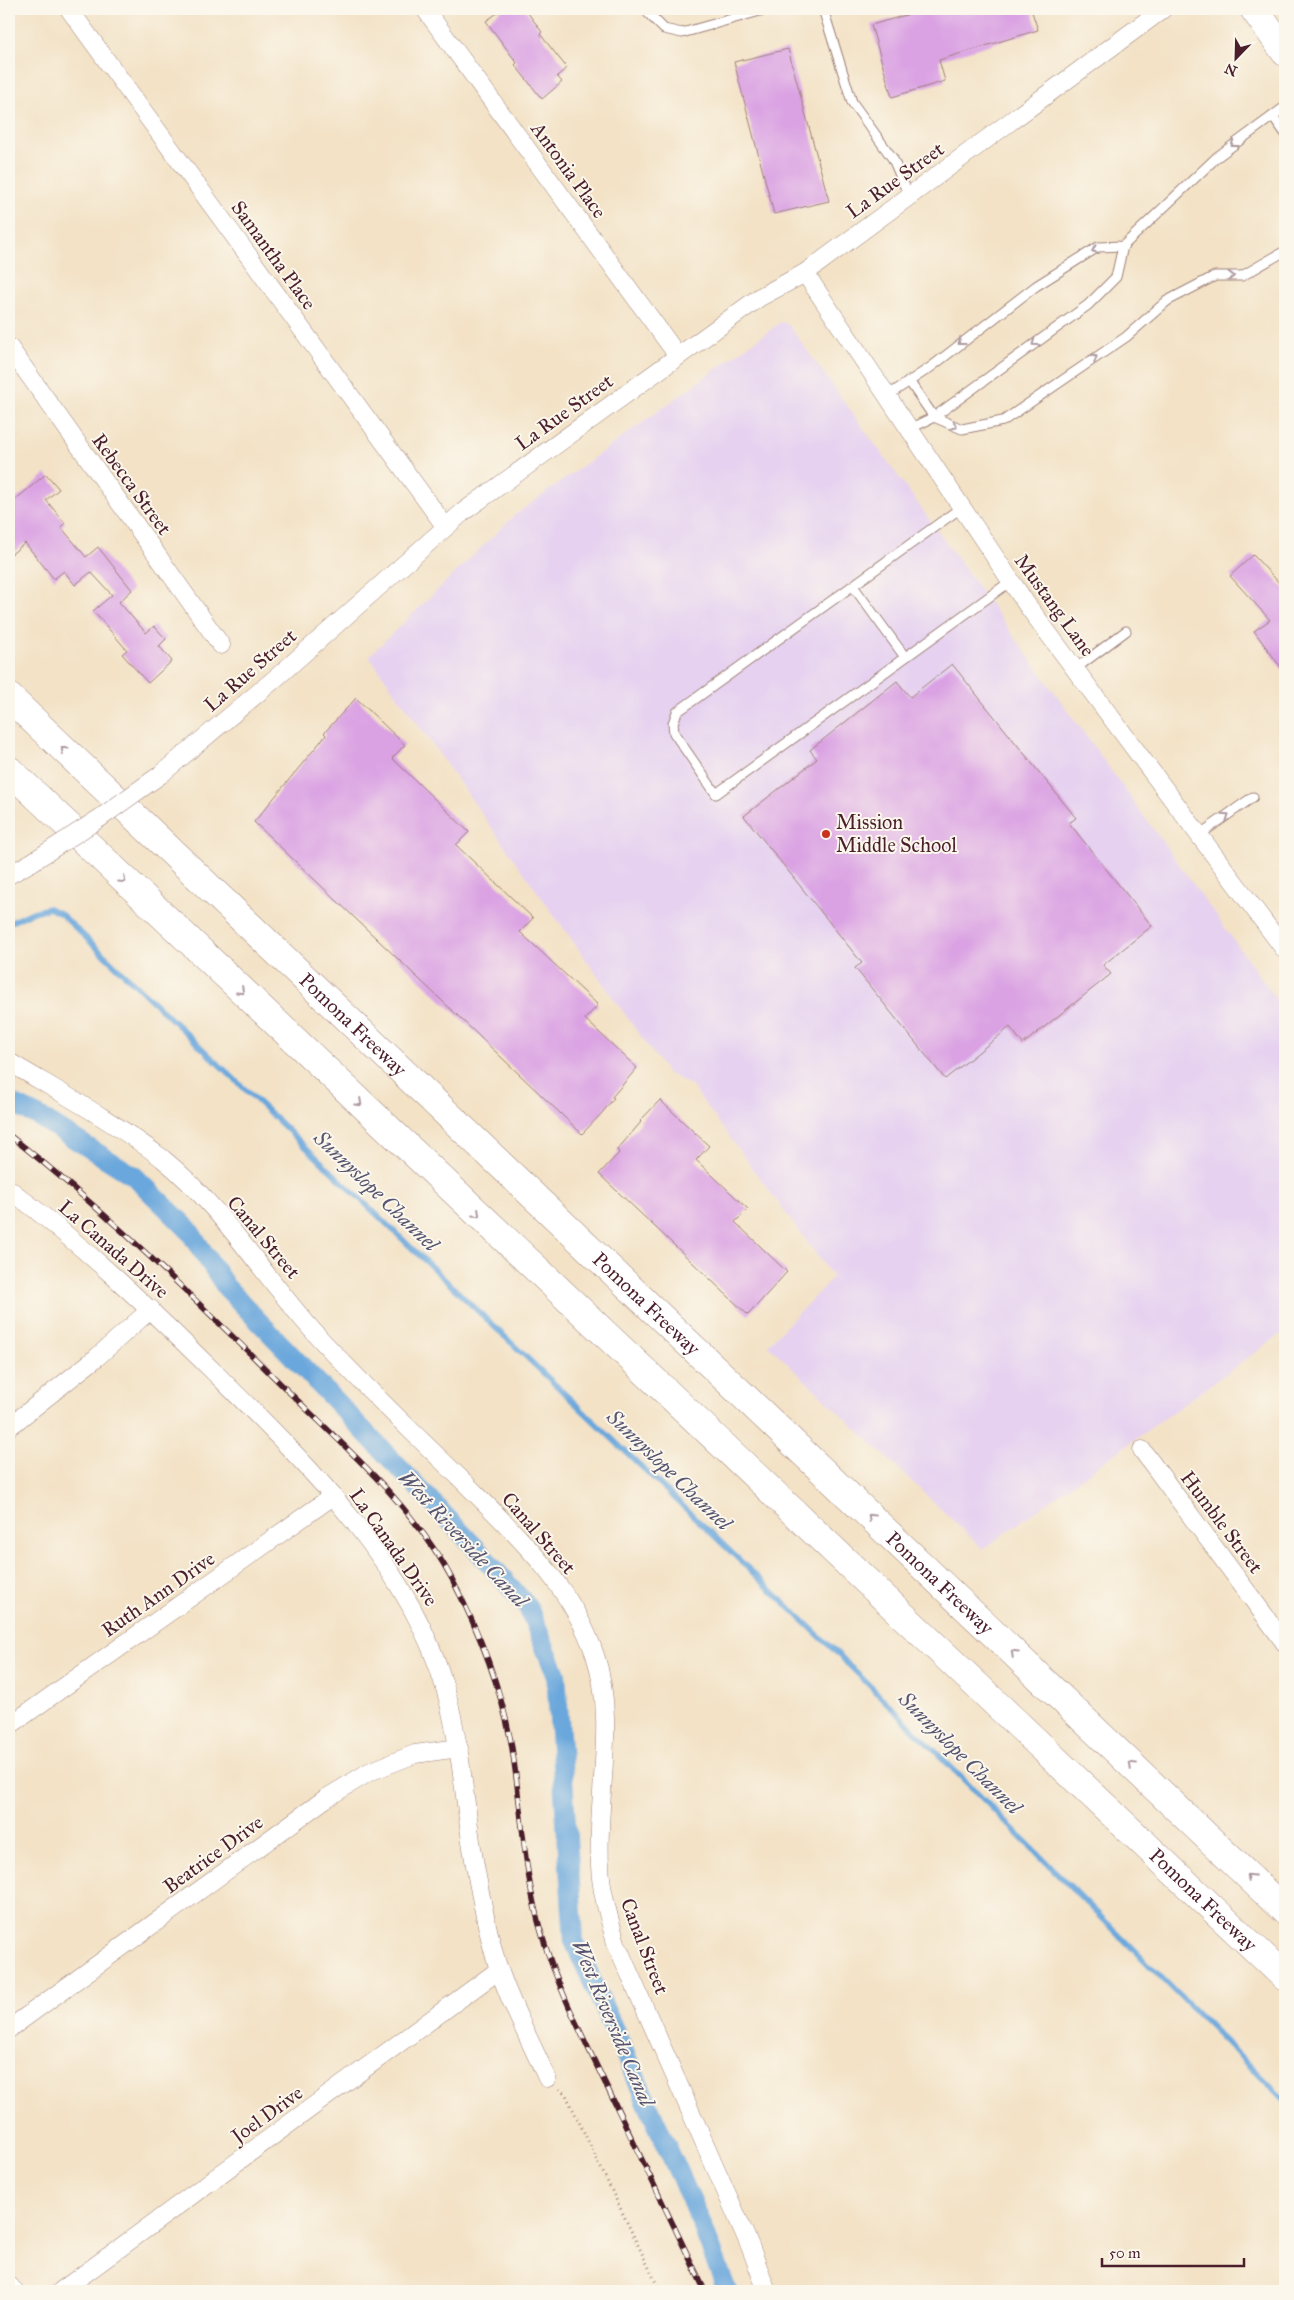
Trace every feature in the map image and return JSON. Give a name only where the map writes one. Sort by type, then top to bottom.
[{"type":"main road","points":[[1254,9],[1285,52]]},
{"type":"main road","name":"Pomona Freeway","points":[[9,697],[1285,1911]]},
{"type":"main road","name":"Pomona Freeway","points":[[9,770],[1285,1977]]},
{"type":"street","name":"Samantha Place","points":[[69,9],[445,526]]},
{"type":"street","name":"Antonia Place","points":[[425,9],[678,356]]},
{"type":"street","name":"La Rue Street","points":[[9,875],[100,818],[160,775],[276,677],[445,526],[760,297],[805,273],[1163,9]]},
{"type":"street","name":"Mustang Lane","points":[[805,273],[1011,581],[1285,950]]},
{"type":"street","name":"Rebecca Street","points":[[9,348],[221,644]]},
{"type":"street","name":"Canal Street","points":[[9,1062],[125,1132],[165,1161],[214,1210],[313,1330],[367,1387],[524,1542],[558,1586],[585,1631],[595,1656],[602,1682],[604,1734],[599,1864],[603,1896],[616,1943],[746,2237],[767,2291]]},
{"type":"street","name":"La Canada Drive","points":[[9,1189],[92,1255],[151,1309],[247,1404],[333,1496],[380,1558],[418,1615],[445,1686],[460,1748],[472,1850],[490,1940],[499,1970],[547,2078]]},
{"type":"street","points":[[9,1427],[89,1364],[151,1309]]},
{"type":"street","name":"Humble Street","points":[[1142,1450],[1285,1643]]},
{"type":"street","name":"Ruth Ann Drive","points":[[9,1726],[333,1496]]},
{"type":"street","name":"Beatrice Drive","points":[[9,2029],[325,1799],[369,1772],[415,1754],[460,1748]]},
{"type":"street","name":"Joel Drive","points":[[61,2291],[499,1970]]},
{"type":"street","points":[[9,2285],[14,2291]]},
{"type":"lane","points":[[644,9],[664,29],[682,33],[768,9]]},
{"type":"lane","points":[[823,9],[852,102],[893,159],[909,196]]},
{"type":"lane","points":[[909,429],[934,417],[1088,305],[1116,277],[1123,246],[1217,157],[1285,106]]},
{"type":"lane","points":[[1273,116],[1285,133]]},
{"type":"lane","points":[[887,396],[931,367],[1036,286],[1098,247],[1123,246]]},
{"type":"lane","points":[[909,381],[934,417],[962,429],[1003,421],[1126,336],[1167,301],[1215,276],[1242,276],[1285,251]]},
{"type":"lane","points":[[962,507],[677,712],[673,722],[674,734],[716,794],[1011,581]]},
{"type":"lane","points":[[853,586],[905,657]]},
{"type":"lane","points":[[1075,669],[1126,631]]},
{"type":"lane","points":[[1199,834],[1253,797]]},
{"type":"path","points":[[547,2078],[566,2095],[660,2291]]},
{"type":"shaded area","name":"Mission Middle School","points":[[781,322],[788,324],[1285,1011],[1285,1331],[983,1549],[768,1345],[833,1277],[691,1085],[667,1073],[369,656],[515,515]]},
{"type":"building","points":[[503,9],[525,9],[542,32],[540,34],[567,68],[557,76],[562,82],[542,99],[515,65],[517,63],[486,21]]},
{"type":"building","points":[[927,9],[1031,9],[1038,30],[939,60],[945,81],[892,97],[871,25]]},
{"type":"building","points":[[788,49],[829,201],[774,214],[734,62]]},
{"type":"building","points":[[46,474],[59,489],[46,500],[65,523],[61,527],[86,557],[98,547],[132,590],[119,602],[146,633],[154,626],[166,639],[159,646],[172,661],[148,683],[122,654],[127,650],[93,611],[112,595],[91,572],[75,585],[64,571],[54,579],[25,543],[9,556],[9,505]]},
{"type":"building","points":[[1253,555],[1285,589],[1285,673],[1254,631],[1270,620],[1230,576]]},
{"type":"building","points":[[952,664],[1076,818],[1069,823],[1152,926],[1103,965],[1111,974],[1023,1044],[1010,1027],[945,1079],[855,968],[862,963],[744,816],[817,759],[810,750],[897,681],[910,697]]},
{"type":"building","points":[[356,698],[405,745],[392,758],[469,832],[456,845],[533,918],[520,932],[598,1005],[585,1019],[637,1068],[612,1097],[614,1098],[602,1113],[582,1134],[254,822],[326,735],[324,733]]},
{"type":"building","points":[[660,1100],[709,1146],[696,1160],[748,1209],[735,1222],[787,1272],[748,1315],[599,1174],[619,1153],[617,1150],[640,1121]]},
{"type":"waterway","name":"Sunnyslope Channel","points":[[9,923],[33,912],[49,908],[61,914],[835,1651],[1285,2101]]},
{"type":"waterway","name":"West Riverside Canal","points":[[9,1102],[38,1116],[134,1176],[188,1229],[226,1287],[473,1545],[528,1607],[556,1674],[574,1941],[701,2222],[727,2291]]},
{"type":"railway","points":[[9,1135],[119,1228],[224,1328],[379,1481],[400,1504],[437,1553],[471,1618],[488,1659],[501,1700],[515,1766],[531,1888],[548,1955],[581,2033],[705,2291]]},
{"type":"place","name":"Mission Middle School","points":[[826,834]]}]
